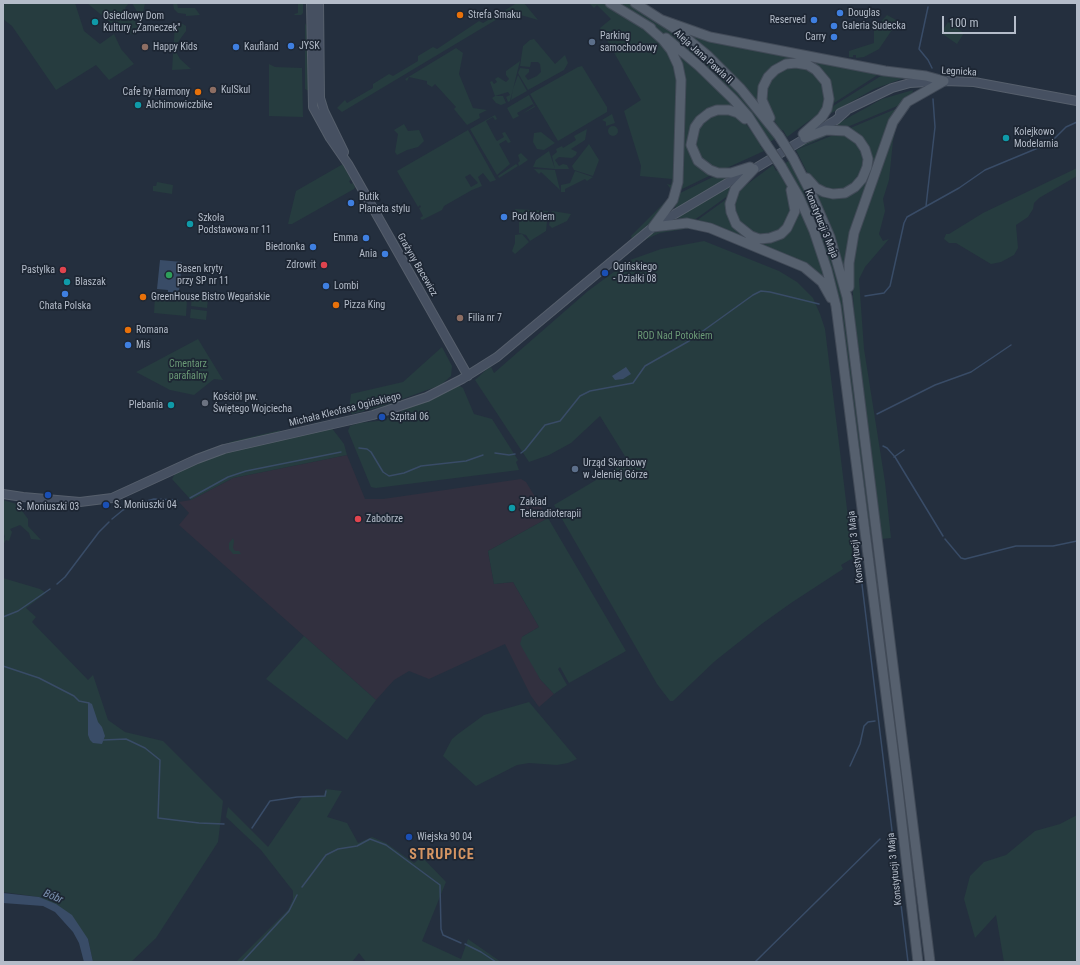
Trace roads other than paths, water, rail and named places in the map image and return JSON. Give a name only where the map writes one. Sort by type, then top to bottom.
[{"type":"main road","name":"Aleja Jana Pawła II","points":[[610,3],[672,42],[715,80],[748,116],[766,144]]},
{"type":"main road","name":"Aleja Jana Pawła II","points":[[635,3],[685,36],[724,71],[751,100],[779,136]]},
{"type":"main road","points":[[662,20],[710,37],[885,72],[926,76],[944,81]]},
{"type":"main road","points":[[646,25],[668,46],[678,65],[681,80],[678,182],[673,200],[653,227]]},
{"type":"main road","points":[[779,136],[763,102],[763,91],[766,80],[772,72],[782,66],[793,63],[808,66],[816,70],[826,82],[829,91],[829,103],[825,114],[804,136]]},
{"type":"main road","points":[[852,327],[849,275],[852,241],[890,129],[897,115],[907,102],[944,81]]},
{"type":"main road","points":[[752,168],[722,174],[714,172],[703,166],[696,158],[691,145],[692,134],[696,124],[709,113],[717,110],[729,110],[744,119],[766,144]]},
{"type":"main road","points":[[793,158],[812,184],[827,193],[837,194],[849,191],[862,179],[867,167],[868,159],[864,146],[857,137],[846,131],[837,130],[826,130],[804,136]]},
{"type":"main road","name":"Konstytucji 3 Maja","points":[[779,136],[793,158],[830,237],[842,275],[852,327],[930,962]]},
{"type":"main road","name":"Konstytucji 3 Maja","points":[[766,144],[799,197],[819,244],[831,282],[840,330],[918,962]]},
{"type":"main road","points":[[752,168],[735,189],[730,200],[731,212],[734,221],[741,229],[755,238],[766,238],[777,236],[784,231],[791,222],[795,211],[791,192],[781,166]]},
{"type":"main road","points":[[653,227],[682,223],[699,224],[804,267],[819,279],[827,291],[840,330]]},
{"type":"street","name":"Grażyny Bacewicz","points":[[310,3],[313,107],[330,138],[348,164],[468,376]]},
{"type":"street","name":"Grażyny Bacewicz","points":[[319,3],[320,92],[324,111],[342,146],[348,164]]},
{"type":"street","name":"Legnicka","points":[[804,136],[834,116],[871,97],[892,88],[910,83],[944,81],[974,82],[1077,102]]},
{"type":"street","points":[[313,107],[318,111],[324,111]]},
{"type":"street","points":[[319,118],[324,111]]},
{"type":"street","name":"Michała Kleofasa Ogińskiego","points":[[3,494],[80,502],[112,498],[197,459],[224,449],[390,410],[427,397],[468,376],[518,340],[653,227],[804,136]]},
{"type":"water","name":"Basen kryty przy SP nr 11","points":[[160,260],[182,262],[179,291],[175,291],[175,293],[168,292],[168,290],[157,289]]},
{"type":"water","points":[[626,367],[631,374],[623,379],[615,380],[612,376]]},
{"type":"water","points":[[88,702],[92,704],[98,722],[102,727],[105,736],[102,744],[93,743],[88,735]]},
{"type":"water","points":[[3,893],[39,897],[56,904],[72,915],[88,939],[93,962],[84,962],[79,943],[73,932],[55,912],[43,906],[3,903]]},
{"type":"waterway","points":[[928,7],[919,49],[928,60],[932,68]]},
{"type":"waterway","points":[[926,206],[935,127],[933,99]]},
{"type":"waterway","points":[[865,296],[884,293],[890,286],[904,223],[907,217],[959,188],[985,170],[1050,143],[1066,127],[1077,122]]},
{"type":"waterway","points":[[521,453],[545,425],[560,421],[580,396],[590,391],[633,383],[645,366],[689,341],[753,295],[761,291],[770,292],[819,304]]},
{"type":"waterway","points":[[877,414],[935,385],[971,372],[1011,345]]},
{"type":"waterway","points":[[883,446],[887,448],[895,457],[943,536]]},
{"type":"waterway","points":[[359,448],[367,449],[371,452],[383,472],[389,476],[404,473],[421,466],[466,461],[483,455]]},
{"type":"waterway","points":[[894,457],[904,450]]},
{"type":"waterway","points":[[190,498],[228,477],[246,471],[341,452]]},
{"type":"waterway","points":[[495,453],[509,455],[515,454]]},
{"type":"waterway","points":[[112,519],[132,505],[154,499],[177,500]]},
{"type":"waterway","points":[[57,584],[65,577],[99,532],[109,522]]},
{"type":"waterway","points":[[945,539],[961,558],[965,559],[1016,546],[1053,546],[1077,541]]},
{"type":"waterway","points":[[860,568],[908,962]]},
{"type":"waterway","points":[[3,617],[18,611],[50,589]]},
{"type":"waterway","points":[[3,666],[39,678],[74,696],[79,701],[89,703]]},
{"type":"waterway","points":[[850,766],[860,744],[864,726],[868,722],[875,721]]},
{"type":"waterway","points":[[103,740],[126,739],[145,748],[160,760],[158,818],[199,823],[224,824]]},
{"type":"waterway","points":[[252,828],[270,801],[297,797],[325,796],[326,791]]},
{"type":"waterway","points":[[302,887],[326,855],[338,849],[357,846],[370,839],[386,845],[440,885],[441,929],[443,935],[461,943]]},
{"type":"waterway","points":[[755,962],[880,839]]},
{"type":"waterway","points":[[242,962],[289,911],[297,895]]},
{"type":"waterway","points":[[465,944],[496,962]]},
{"type":"place","name":"Douglas","points":[[840,13]]},
{"type":"place","name":"Strefa Smaku","points":[[460,15]]},
{"type":"place","name":"Reserved","points":[[814,20]]},
{"type":"place","name":"Osiedlowy Dom Kultury ,,Zameczek\"","points":[[95,22]]},
{"type":"place","name":"Galeria Sudecka","points":[[834,26]]},
{"type":"place","name":"Carry","points":[[834,37]]},
{"type":"place","name":"Parking samochodowy","points":[[592,42]]},
{"type":"place","name":"JYSK","points":[[291,46]]},
{"type":"place","name":"Happy Kids","points":[[145,47]]},
{"type":"place","name":"Kaufland","points":[[236,47]]},
{"type":"place","name":"KulSkul","points":[[213,90]]},
{"type":"place","name":"Cafe by Harmony","points":[[198,92]]},
{"type":"place","name":"Alchimowiczbike","points":[[138,105]]},
{"type":"place","name":"Kolejkowo Modelarnia","points":[[1006,138]]},
{"type":"place","name":"Butik Planeta stylu","points":[[351,203]]},
{"type":"place","name":"Pod Kołem","points":[[504,217]]},
{"type":"place","name":"Szkoła Podstawowa nr 11","points":[[190,224]]},
{"type":"place","name":"Emma","points":[[366,238]]},
{"type":"place","name":"Biedronka","points":[[313,247]]},
{"type":"place","name":"Ania","points":[[385,254]]},
{"type":"place","name":"Zdrowit","points":[[324,265]]},
{"type":"place","name":"Pastylka","points":[[63,270]]},
{"type":"place","name":"Ogińskiego - Działki 08","points":[[605,273]]},
{"type":"place","name":"Basen kryty przy SP nr 11","points":[[169,275]]},
{"type":"place","name":"Blaszak","points":[[67,282]]},
{"type":"place","name":"Lombi","points":[[326,286]]},
{"type":"place","name":"Chata Polska","points":[[65,294]]},
{"type":"place","name":"GreenHouse Bistro Wegańskie","points":[[143,297]]},
{"type":"place","name":"Pizza King","points":[[336,305]]},
{"type":"place","name":"Filia nr 7","points":[[460,318]]},
{"type":"place","name":"Romana","points":[[128,330]]},
{"type":"place","name":"Miś","points":[[128,345]]},
{"type":"place","name":"Kościół pw. Świętego Wojciecha","points":[[205,403]]},
{"type":"place","name":"Plebania","points":[[171,405]]},
{"type":"place","name":"Szpital 06","points":[[382,417]]},
{"type":"place","name":"Urząd Skarbowy w Jeleniej Górze","points":[[575,469]]},
{"type":"place","name":"S. Moniuszki 03","points":[[48,495]]},
{"type":"place","name":"S. Moniuszki 04","points":[[106,505]]},
{"type":"place","name":"Zakład Teleradioterapii","points":[[512,508]]},
{"type":"place","name":"Zabobrze","points":[[358,519]]},
{"type":"place","name":"Wiejska 90 04","points":[[409,837]]},
{"type":"district","name":"STRUPICE","points":[[442,855]]},
{"type":"park label","name":"ROD Nad Potokiem","points":[[675,336]]},
{"type":"park label","name":"Cmentarz parafialny","points":[[188,370]]},
{"type":"water label","name":"Bóbr","points":[[53,897]]}]
